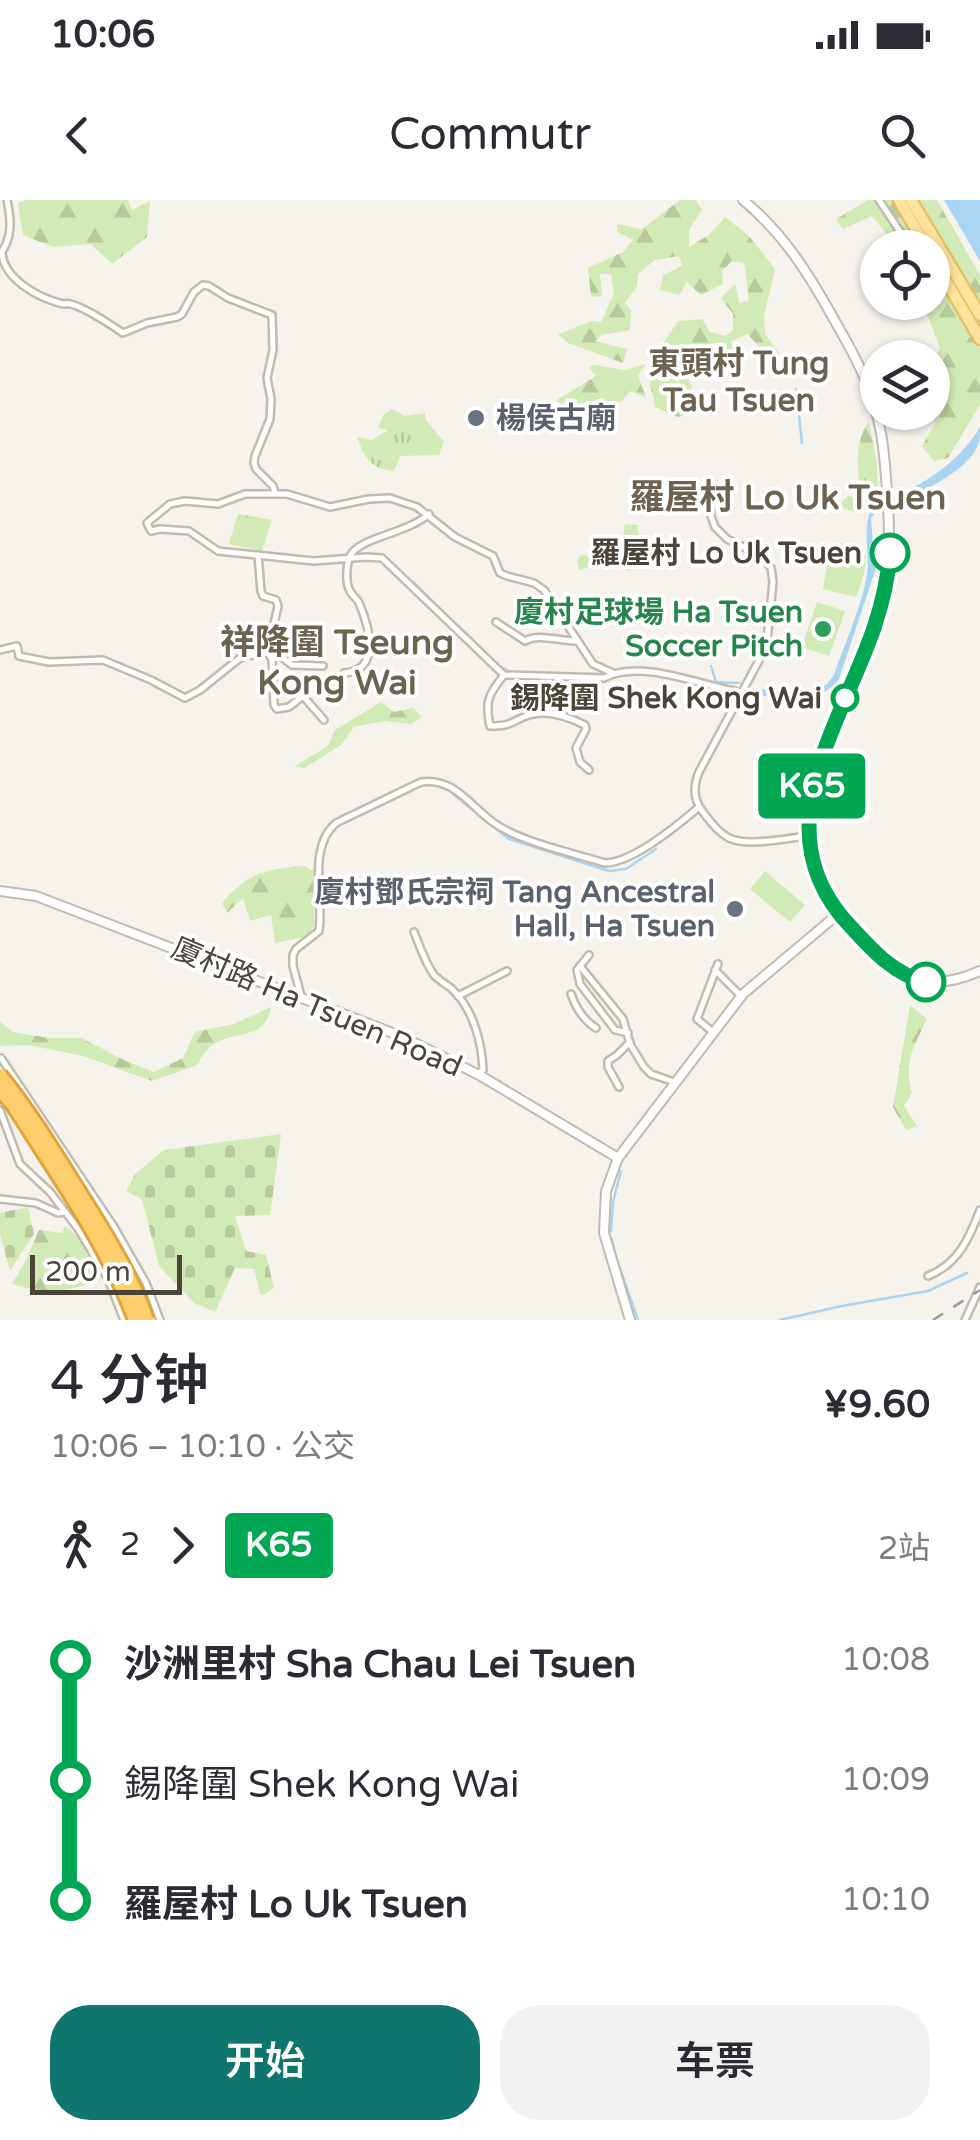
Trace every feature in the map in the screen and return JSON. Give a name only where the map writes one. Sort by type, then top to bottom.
[{"type":"highway","points":[[0,1075],[108,1238],[132,1281],[147,1320]]},
{"type":"highway","points":[[0,1090],[86,1219],[123,1287],[135,1320]]},
{"type":"main road","points":[[899,200],[916,230]]},
{"type":"main road","points":[[911,200],[980,315]]},
{"type":"main road","points":[[950,288],[980,339]]},
{"type":"street","points":[[7,200],[10,224],[8,241],[1,253],[6,270],[28,288],[71,304],[123,332],[177,317],[203,285],[272,315],[270,419],[254,463],[275,493]]},
{"type":"street","points":[[743,200],[774,228],[823,299],[858,364],[872,396],[880,429],[890,553],[884,596],[870,638],[815,776],[808,812],[809,836],[821,884],[838,914],[892,966],[916,979],[946,981],[980,971]]},
{"type":"street","points":[[878,200],[899,230]]},
{"type":"street","points":[[718,491],[713,494],[710,508],[717,531],[762,556],[773,579],[765,649],[696,778],[694,793],[699,807],[720,832],[736,840],[809,836]]},
{"type":"street","points":[[612,673],[604,678],[504,675],[386,560],[373,557],[314,561],[218,551],[189,531],[151,531],[148,523],[170,504],[218,504],[246,494],[288,494],[330,507],[390,498],[428,514],[455,537],[493,556],[500,572],[544,590],[593,664],[612,673],[652,672],[741,695]]},
{"type":"street","points":[[344,674],[362,668],[371,641],[359,604],[349,591],[348,560],[359,546],[418,523],[428,514]]},
{"type":"street","points":[[258,555],[261,591],[278,602],[269,649],[276,708],[288,707],[303,696],[324,720]]},
{"type":"street","points":[[496,622],[525,641],[533,636],[576,642]]},
{"type":"street","points":[[0,650],[17,646],[19,656],[49,662],[103,660],[185,698],[240,658],[248,654],[258,656],[269,649]]},
{"type":"street","points":[[269,649],[292,665],[323,666]]},
{"type":"street","points":[[504,675],[488,698],[490,726],[506,726],[532,714],[572,718],[585,725],[576,748],[580,762],[589,770]]},
{"type":"street","points":[[301,996],[292,960],[296,949],[316,936],[320,927],[321,843],[326,832],[336,823],[421,782],[448,785],[495,824],[518,835],[606,863],[620,862],[699,807]]},
{"type":"street","name":"廈村路 Ha Tsuen Road","points":[[0,891],[36,896],[402,1038],[478,1074],[618,1158]]},
{"type":"street","points":[[630,1320],[604,1233],[606,1191],[618,1158],[741,996],[838,914]]},
{"type":"street","points":[[414,932],[433,974],[458,996],[471,1018],[479,1041],[482,1070],[478,1074]]},
{"type":"street","points":[[589,956],[576,974],[580,984],[615,1030],[628,1033]]},
{"type":"street","points":[[580,966],[623,1018],[630,1042],[644,1067],[651,1074],[674,1082]]},
{"type":"street","points":[[713,1032],[698,1019],[716,967],[741,996]]},
{"type":"street","points":[[458,996],[507,971]]},
{"type":"street","points":[[580,984],[570,994],[588,1024],[596,1028]]},
{"type":"street","points":[[619,1087],[608,1061],[630,1042]]},
{"type":"street","points":[[1,1058],[129,1252],[160,1320]]},
{"type":"street","points":[[0,1110],[20,1164],[50,1192],[79,1230],[108,1279],[124,1320]]},
{"type":"street","points":[[50,1192],[52,1180],[74,1168]]},
{"type":"street","points":[[0,1198],[64,1212]]},
{"type":"street","points":[[928,1276],[960,1255],[980,1210]]},
{"type":"street","points":[[964,1320],[980,1288]]},
{"type":"green space","points":[[128,200],[132,210],[150,201],[147,237],[112,264],[91,244],[53,247],[23,235],[18,203]]},
{"type":"green space","points":[[680,200],[696,200],[702,210],[689,230],[689,247],[709,235],[725,217],[749,236],[775,269],[764,316],[765,334],[780,355],[772,362],[748,334],[730,342],[743,358],[720,350],[717,343],[702,345],[701,358],[687,375],[692,388],[684,396],[690,410],[678,417],[655,407],[650,374],[655,357],[678,321],[702,319],[710,332],[726,336],[733,330],[733,314],[721,298],[735,284],[739,303],[749,301],[744,263],[732,261],[722,271],[723,284],[701,295],[687,282],[679,295],[660,290],[663,275],[682,266],[679,256],[655,260],[638,274],[637,286],[625,303],[631,310],[630,330],[602,335],[595,341],[627,349],[623,363],[568,343],[558,334],[592,321],[601,322],[614,294],[611,274],[600,274],[602,296],[591,297],[588,268],[623,252],[633,240],[617,232],[617,224],[642,229]]},
{"type":"green space","points":[[868,200],[894,200],[911,230],[883,230],[872,216],[843,229],[836,219]]},
{"type":"green space","points":[[918,200],[937,200],[980,275],[980,305],[950,254],[950,230],[936,230]]},
{"type":"green space","points":[[950,297],[980,349],[980,405],[948,458],[934,461],[922,446],[931,430],[950,430],[950,340],[937,340],[930,321],[950,320]]},
{"type":"green space","points":[[646,364],[638,376],[646,397],[630,391],[622,401],[570,418],[557,400],[596,376],[589,368],[594,365],[625,370]]},
{"type":"green space","points":[[392,409],[405,416],[425,413],[425,419],[444,442],[439,455],[400,456],[394,471],[369,461],[357,437],[372,440],[388,430],[378,428],[384,414]]},
{"type":"green space","points":[[864,430],[871,430],[878,496],[858,513],[837,506],[848,496],[861,499]]},
{"type":"green space","points":[[238,514],[272,520],[262,551],[229,544]]},
{"type":"green space","points":[[625,524],[637,525],[639,537],[639,554],[630,571],[600,564],[579,570],[580,555],[591,556],[593,540],[602,548],[623,536]]},
{"type":"green space","points":[[831,543],[845,543],[846,550],[866,555],[856,597],[823,589]]},
{"type":"green space","name":"廈村足球場 Ha Tsuen Soccer Pitch","points":[[817,602],[845,611],[829,656],[802,647]]},
{"type":"green space","points":[[381,702],[394,712],[413,708],[422,717],[411,724],[384,721],[354,727],[341,745],[304,768],[295,766],[328,746],[335,730]]},
{"type":"green space","points":[[304,866],[314,871],[314,925],[308,936],[275,943],[271,915],[250,921],[243,898],[227,913],[222,903],[249,879],[268,871]]},
{"type":"green space","points":[[765,871],[805,905],[790,922],[750,889]]},
{"type":"green space","points":[[910,1005],[927,1019],[911,1054],[912,1093],[904,1106],[917,1126],[906,1130],[893,1107]]},
{"type":"green space","points":[[271,1007],[258,1029],[219,1041],[197,1065],[152,1081],[83,1056],[29,1045],[0,1046],[0,1022],[13,1032],[82,1038],[154,1072],[183,1058],[195,1032],[234,1024]]},
{"type":"green space","points":[[281,1134],[270,1215],[235,1216],[246,1251],[266,1255],[274,1288],[261,1296],[254,1269],[235,1268],[215,1312],[194,1303],[159,1266],[142,1199],[126,1191],[135,1174],[164,1150]]},
{"type":"green space","points":[[28,1207],[34,1234],[10,1270],[0,1235],[0,1213]]},
{"type":"green space","points":[[65,1226],[79,1238],[101,1280],[57,1290],[12,1284],[39,1230],[62,1233]]},
{"type":"water","points":[[944,200],[980,200],[980,261]]},
{"type":"water","points":[[980,427],[979,443],[973,454],[949,476],[871,518],[875,571],[839,679],[829,689],[809,697],[751,696],[751,689],[810,690],[826,685],[834,675],[865,585],[871,510],[945,467]]},
{"type":"waterway","points":[[796,389],[802,443]]},
{"type":"waterway","points":[[413,582],[486,655]]},
{"type":"waterway","points":[[496,664],[510,672]]},
{"type":"waterway","points":[[711,666],[716,682],[739,683]]},
{"type":"waterway","points":[[528,674],[593,674]]},
{"type":"waterway","points":[[453,794],[509,839],[609,871],[626,869],[656,849]]},
{"type":"waterway","points":[[611,1231],[621,1171]]},
{"type":"waterway","points":[[612,1239],[638,1320]]},
{"type":"waterway","points":[[780,1320],[928,1291],[967,1273]]},
{"type":"railway","points":[[933,1320],[980,1290]]},
{"type":"bus line","name":"K65","points":[[890,553],[875,626],[815,776],[808,812],[809,836],[821,884],[838,914],[892,966],[926,982]]},
{"type":"place","name":"楊侯古廟","points":[[476,418]]},
{"type":"place","name":"羅屋村 Lo Uk Tsuen","points":[[890,553]]},
{"type":"place","name":"廈村足球場 Ha Tsuen Soccer Pitch","points":[[823,629]]},
{"type":"place","name":"錫降圍 Shek Kong Wai","points":[[845,698]]},
{"type":"place","name":"廈村鄧氏宗祠 Tang Ancestral Hall, Ha Tsuen","points":[[735,909]]},
{"type":"district","name":"東頭村 Tung Tau Tsuen","points":[[739,382]]},
{"type":"district","name":"羅屋村 Lo Uk Tsuen","points":[[788,497]]},
{"type":"district","name":"祥降圍 Tseung Kong Wai","points":[[337,662]]}]
